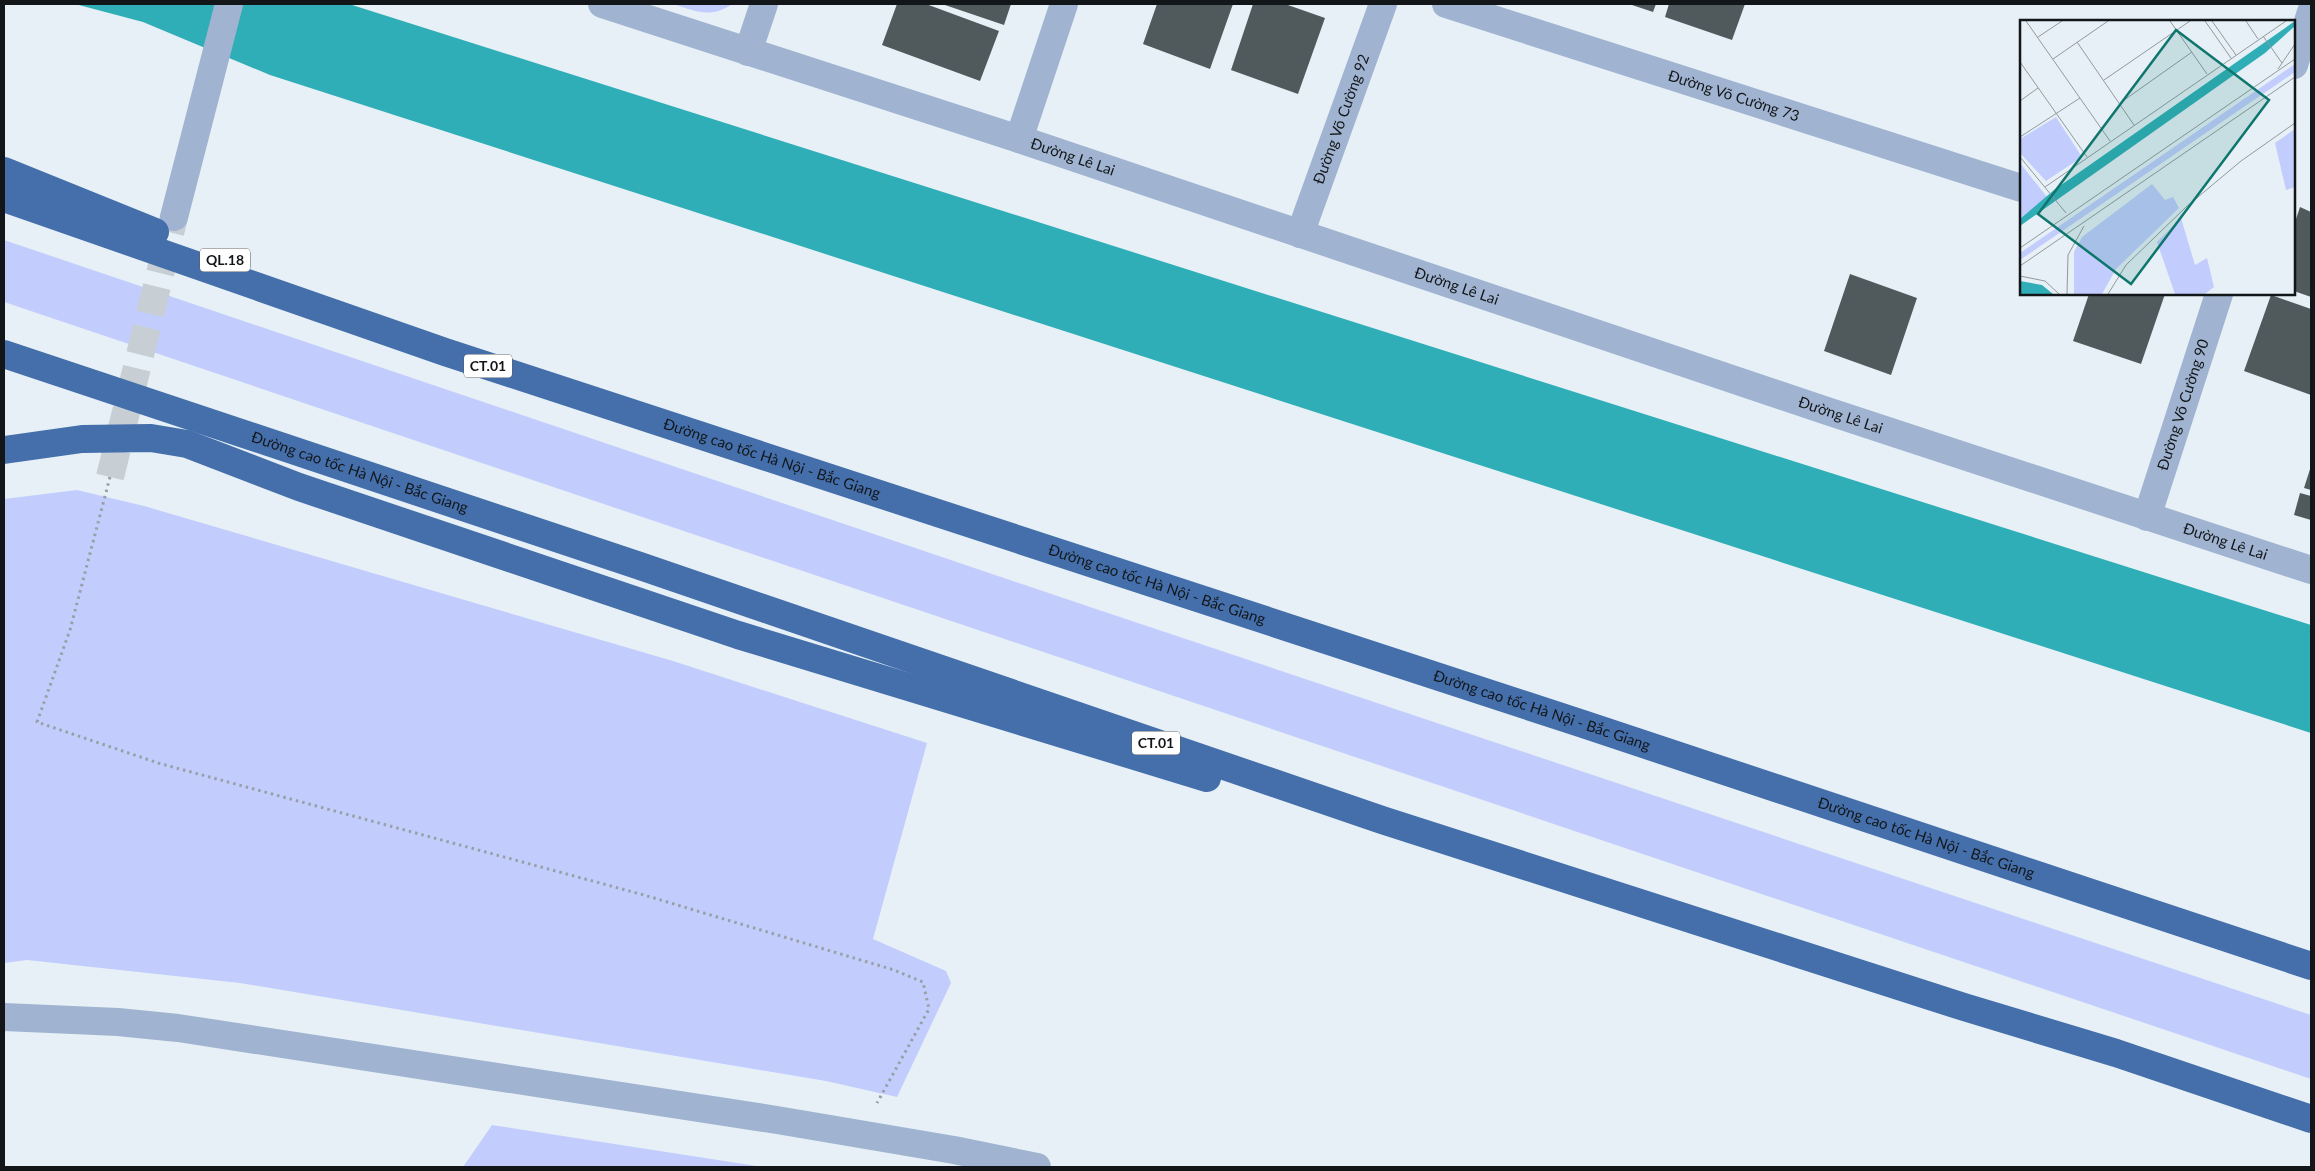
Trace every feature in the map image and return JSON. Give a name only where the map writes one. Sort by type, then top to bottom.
[{"type":"highway","name":"QL.18","points":[[4,171],[275,280],[445,352]]},
{"type":"highway","name":"Đường cao tốc Hà Nội - Bắc Giang","points":[[4,198],[445,352],[1583,724],[2311,966]]},
{"type":"highway","name":"Đường cao tốc Hà Nội - Bắc Giang","points":[[4,354],[659,572],[1382,820],[2116,1053],[2311,1119]]},
{"type":"highway","points":[[4,450],[82,439],[151,438],[187,444],[299,487],[738,635],[1194,775],[1382,820]]},
{"type":"street","points":[[174,217],[207,82],[229,4]]},
{"type":"street","name":"Đường Lê Lai","points":[[602,4],[1019,139],[2147,517],[2311,570]]},
{"type":"street","points":[[748,52],[764,4]]},
{"type":"street","points":[[1019,139],[1064,4]]},
{"type":"street","name":"Đường Võ Cường 92","points":[[1300,234],[1383,4]]},
{"type":"street","name":"Đường Võ Cường 73","points":[[1446,4],[2020,188]]},
{"type":"street","points":[[2295,62],[2311,12]]},
{"type":"street","name":"Đường Võ Cường 90","points":[[2147,517],[2219,295]]},
{"type":"street","points":[[4,1018],[118,1022],[178,1028],[777,1120],[954,1150],[1037,1167]]},
{"type":"path","points":[[110,477],[70,630],[38,722],[158,763],[644,895],[894,970],[923,982],[929,1009],[875,1106]]},
{"type":"shaded area","points":[[75,4],[349,4],[2311,625],[2311,733],[270,75],[143,22]]},
{"type":"shaded area","points":[[673,4],[732,4],[717,11],[703,12]]},
{"type":"shaded area","points":[[4,240],[1090,607],[2311,1015],[2311,1079],[4,302]]},
{"type":"shaded area","points":[[77,490],[144,506],[673,661],[927,743],[873,939],[946,971],[951,983],[897,1097],[826,1081],[240,983],[27,960],[4,963],[4,499]]},
{"type":"shaded area","points":[[492,1125],[763,1167],[463,1167]]},
{"type":"building","points":[[897,4],[926,4],[999,31],[980,81],[882,45]]},
{"type":"building","points":[[942,4],[1011,4],[1004,25]]},
{"type":"building","points":[[1157,4],[1233,4],[1210,69],[1143,44]]},
{"type":"building","points":[[1253,4],[1285,4],[1325,18],[1298,94],[1231,70]]},
{"type":"building","points":[[1629,4],[1656,4],[1653,12]]},
{"type":"building","points":[[1669,4],[1745,4],[1732,40],[1665,17]]},
{"type":"building","points":[[2300,207],[2311,212],[2311,297],[2295,291],[2295,222]]},
{"type":"building","points":[[1850,274],[1917,298],[1891,375],[1824,351]]},
{"type":"building","points":[[2089,295],[2165,295],[2141,364],[2073,341]]},
{"type":"building","points":[[2271,295],[2311,309],[2311,395],[2244,371]]},
{"type":"building","points":[[2311,466],[2311,490],[2304,488]]},
{"type":"building","points":[[2300,493],[2311,496],[2311,520],[2294,515]]},
{"type":"tunnel","points":[[110,477],[174,217]]}]
